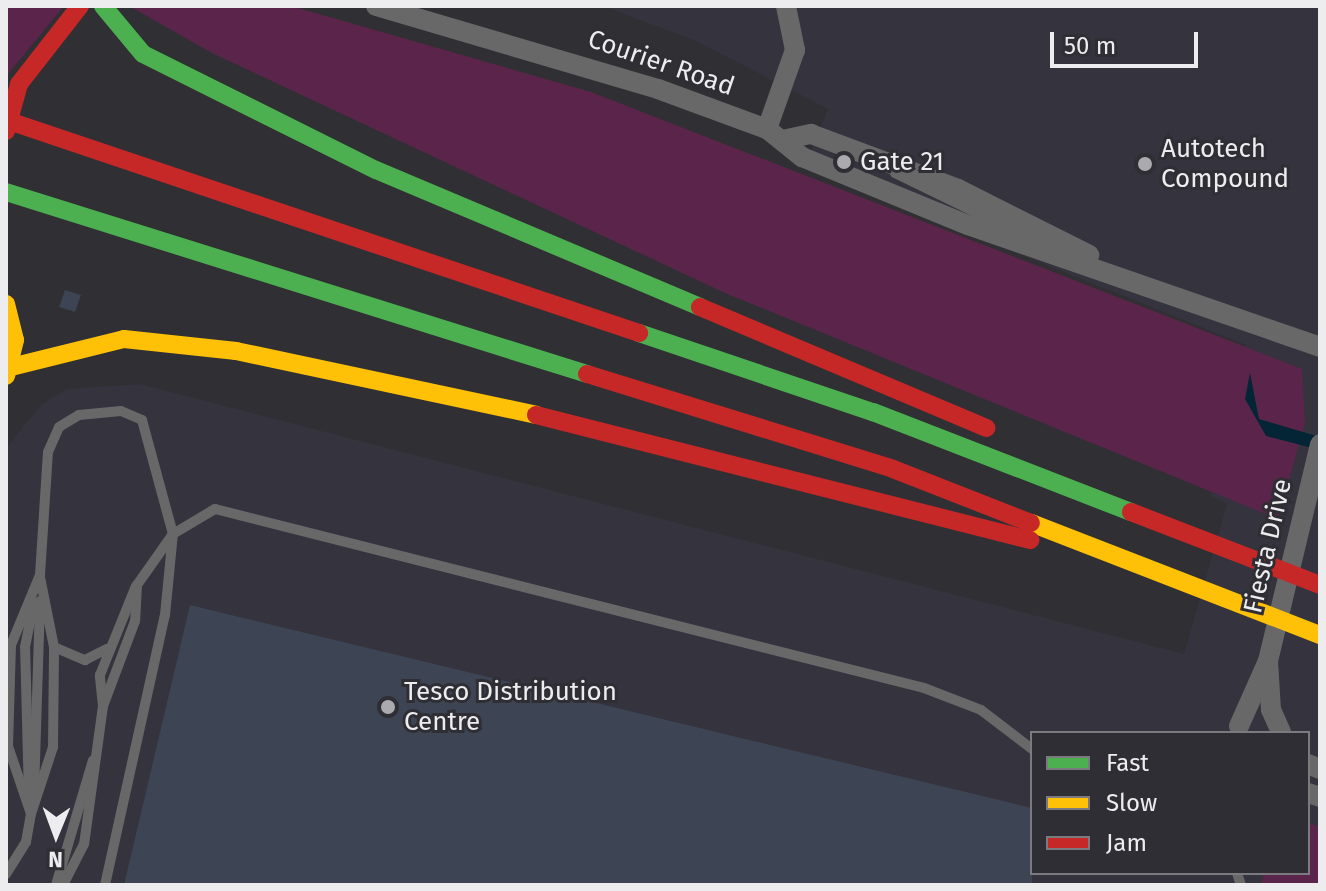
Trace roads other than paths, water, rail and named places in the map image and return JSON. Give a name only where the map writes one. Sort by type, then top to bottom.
[{"type":"main road","points":[[6,131],[19,84],[80,6]]},
{"type":"main road","points":[[103,6],[143,54],[376,170],[1005,436]]},
{"type":"main road","points":[[6,120],[573,308],[1155,515],[1320,585]]},
{"type":"main road","points":[[6,192],[55,210],[637,384],[893,469],[1320,635]]},
{"type":"main road","points":[[6,304],[15,340],[8,372],[124,339],[236,351],[510,408],[1137,563]]},
{"type":"main road","points":[[1032,450],[1155,515]]},
{"type":"street","name":"Courier Road","points":[[376,6],[531,46],[767,129],[787,139],[802,157],[863,182],[1058,246]]},
{"type":"street","points":[[767,129],[795,50],[786,6]]},
{"type":"street","name":"Courier Road","points":[[787,139],[811,134],[870,157],[1058,246],[1320,347]]},
{"type":"street","name":"Fiesta Drive","points":[[1238,730],[1268,661],[1317,454]]},
{"type":"street","name":"Fiesta Drive","points":[[1268,661],[1271,710],[1281,731]]},
{"type":"street","points":[[1238,730],[1265,722],[1279,731]]},
{"type":"lane","points":[[870,157],[923,192],[1058,246]]},
{"type":"lane","points":[[863,182],[923,192]]},
{"type":"lane","points":[[31,814],[25,647],[40,575],[53,437],[91,409],[142,420],[173,534],[165,615],[105,885]]},
{"type":"lane","points":[[103,706],[100,675],[137,585],[173,534],[203,512],[237,511],[924,688],[981,710],[1030,747]]},
{"type":"lane","points":[[6,874],[26,842],[31,814],[53,747],[54,647],[40,575]]},
{"type":"lane","points":[[31,814],[8,746],[11,645],[40,575]]},
{"type":"lane","points":[[56,885],[93,760],[103,706],[135,621],[137,585]]},
{"type":"lane","points":[[54,647],[85,660],[109,647]]},
{"type":"lane","points":[[63,885],[78,866],[86,838],[96,781],[93,760]]},
{"type":"water","points":[[1250,373],[1259,419],[1320,437],[1320,450],[1266,436],[1245,399]]},
{"type":"place","name":"Gate 21","points":[[844,162]]},
{"type":"place","name":"Autotech Compound","points":[[1145,164]]},
{"type":"place","name":"Tesco Distribution Centre","points":[[388,707]]}]
